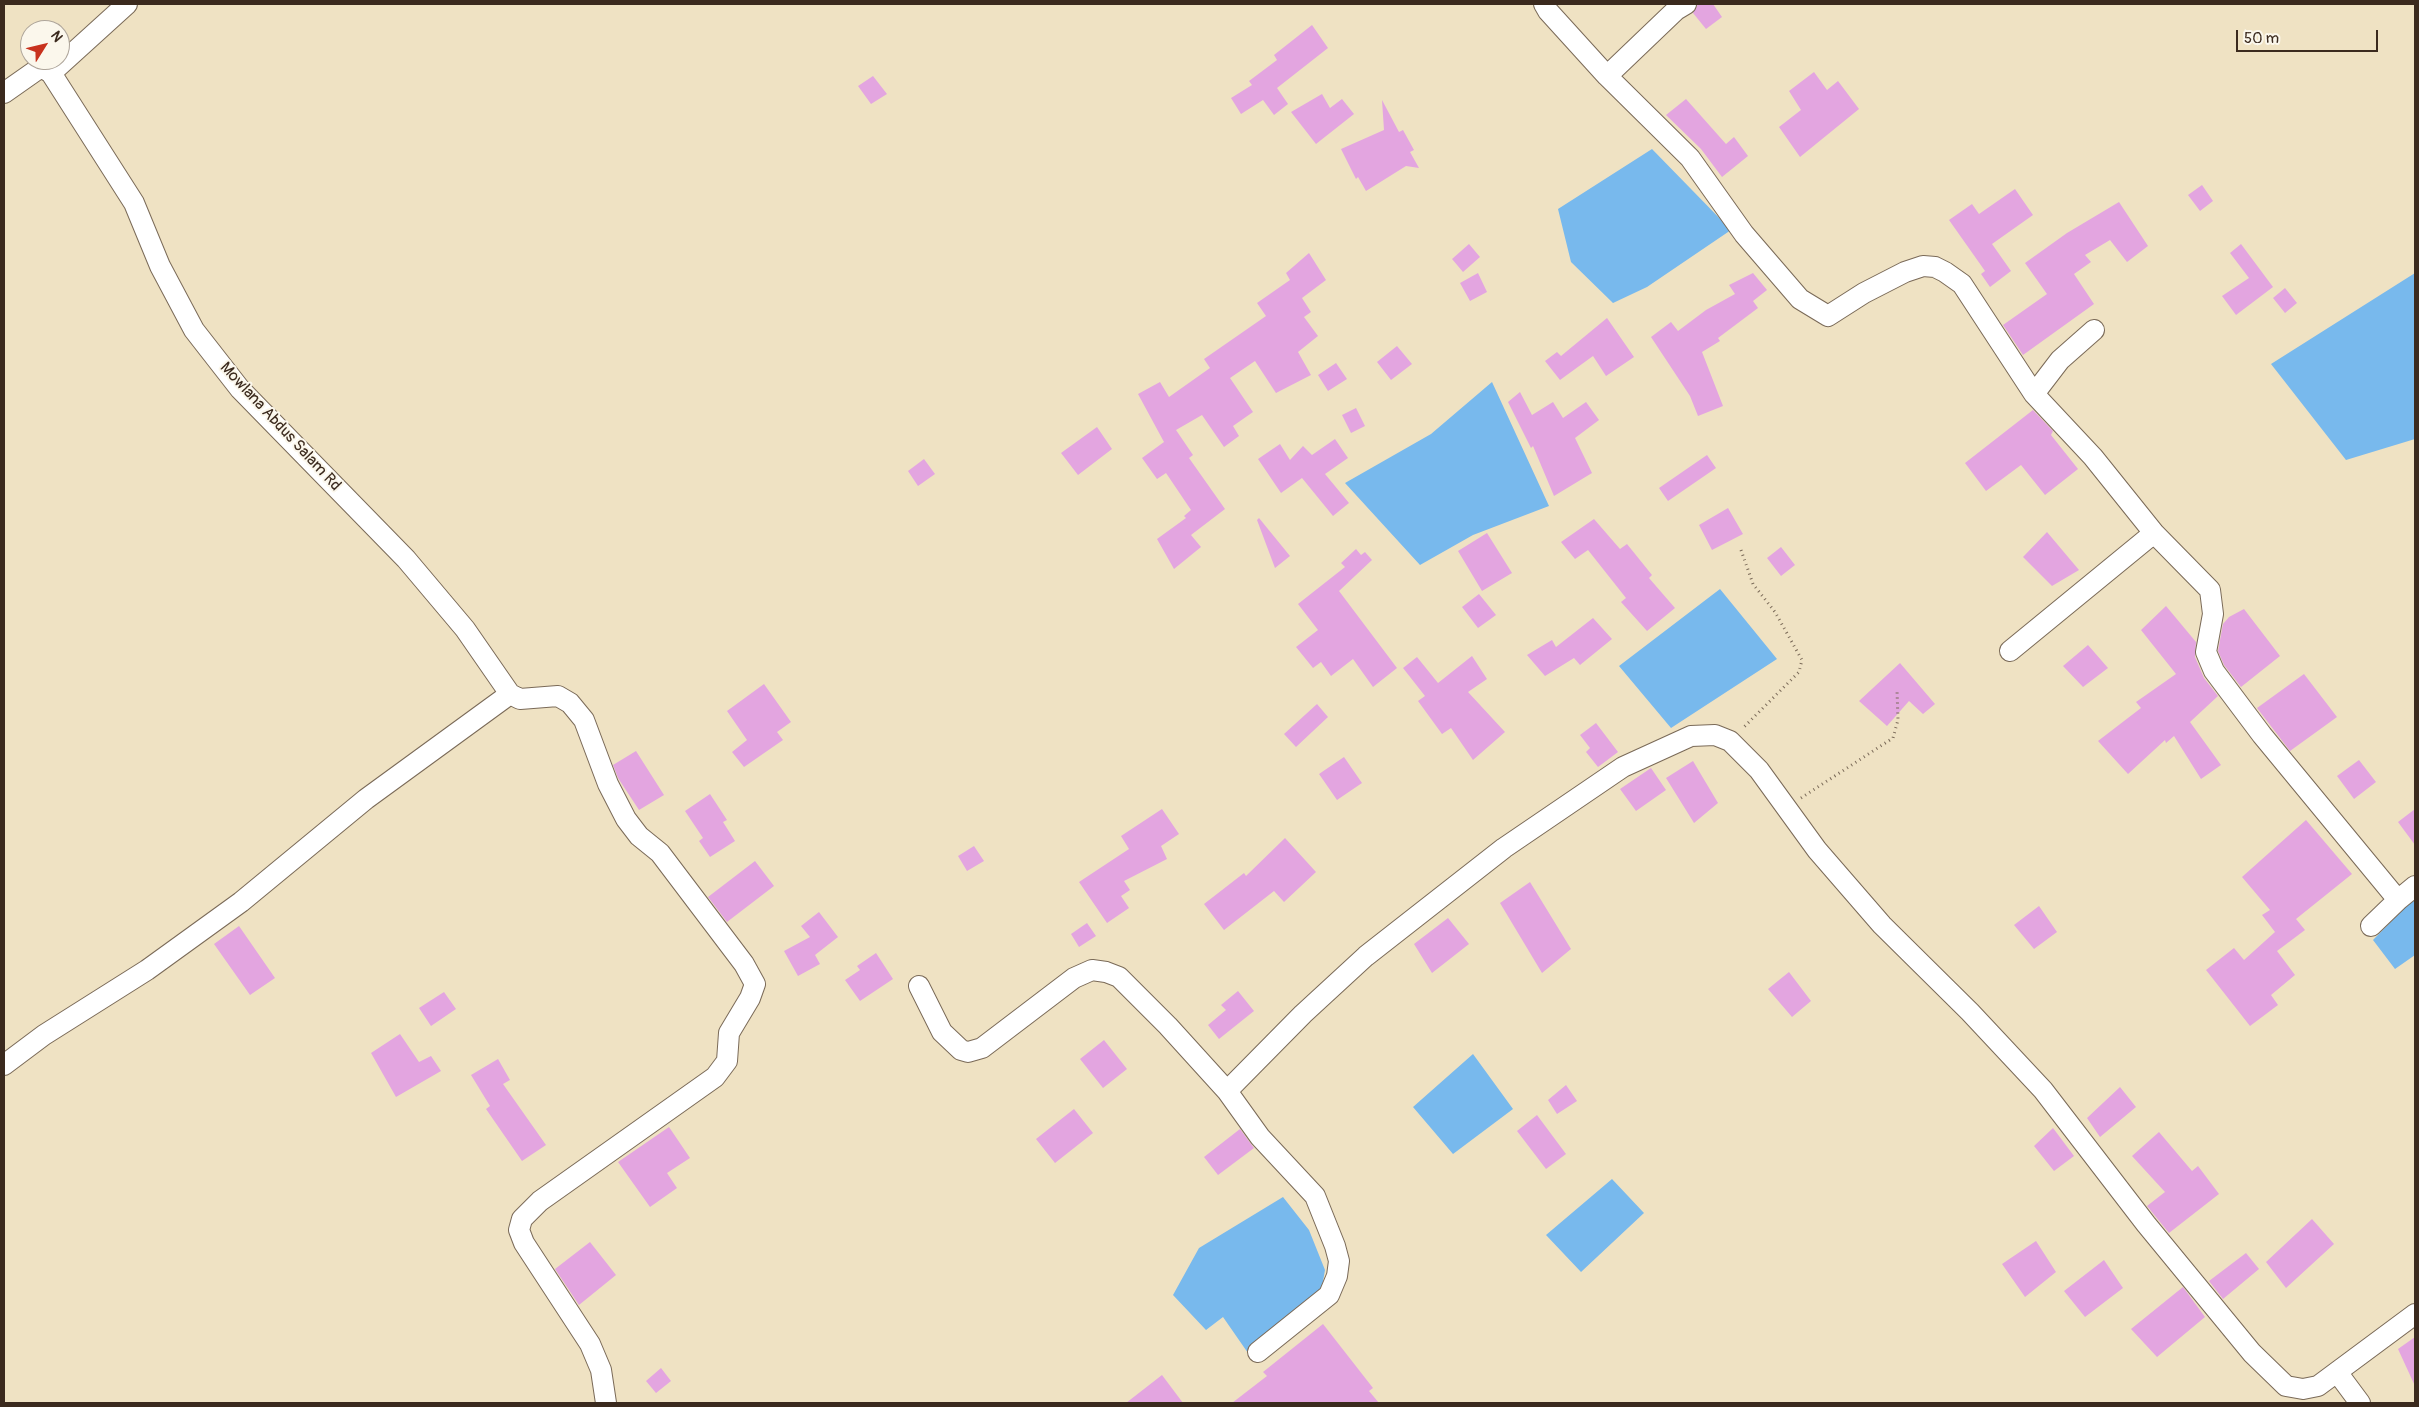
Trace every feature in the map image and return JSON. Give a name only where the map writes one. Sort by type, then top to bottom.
[{"type":"street","points":[[4,93],[41,67],[51,73],[127,4]]},
{"type":"street","points":[[1544,4],[1548,11],[1607,76],[1690,158],[1744,234],[1800,299],[1828,316],[1864,293],[1905,272],[1923,266],[1935,267],[1962,284],[2034,394],[2093,457],[2154,533],[2210,590],[2213,614],[2206,652],[2214,671],[2262,734],[2398,900]]},
{"type":"street","points":[[1607,76],[1676,10],[1686,4]]},
{"type":"street","name":"Mowlana Abdus Salam Rd","points":[[51,73],[134,203],[160,266],[194,330],[240,389],[406,559],[465,630],[510,694]]},
{"type":"street","points":[[2034,394],[2060,360],[2094,330]]},
{"type":"street","points":[[2010,651],[2154,533]]},
{"type":"street","points":[[4,1065],[44,1035],[146,970],[241,902],[366,799],[510,694],[520,699],[558,696],[570,703],[584,720],[608,784],[626,819],[639,836],[660,853],[744,964],[754,984],[750,998],[730,1033],[727,1061],[719,1072],[540,1202],[522,1219],[519,1230],[524,1243],[590,1344],[601,1370],[606,1403]]},
{"type":"street","points":[[1226,1091],[1303,1014],[1366,956],[1504,848],[1623,767],[1691,736],[1715,735],[1730,741],[1759,770],[1817,850],[1882,925],[1970,1012],[2043,1090],[2146,1224],[2252,1353],[2286,1386],[2303,1389],[2318,1386]]},
{"type":"street","points":[[2371,926],[2415,886]]},
{"type":"street","points":[[919,986],[942,1032],[960,1050],[968,1052],[982,1048],[1074,978],[1092,970],[1106,972],[1119,977],[1161,1019],[1226,1091],[1260,1137],[1315,1196],[1339,1261],[1337,1276],[1329,1295],[1258,1352]]},
{"type":"street","points":[[2298,1403],[2415,1314]]},
{"type":"street","points":[[2337,1372],[2360,1403]]},
{"type":"path","points":[[1730,741],[1799,672],[1802,660],[1775,612],[1753,584],[1741,550]]},
{"type":"path","points":[[1786,808],[1893,738],[1898,720],[1897,690]]},
{"type":"water","points":[[1652,149],[1731,230],[1647,287],[1613,303],[1571,262],[1558,209]]},
{"type":"water","points":[[2415,273],[2415,439],[2346,460],[2271,364]]},
{"type":"water","points":[[1492,382],[1549,506],[1473,535],[1420,565],[1345,483],[1431,434]]},
{"type":"water","points":[[1720,589],[1777,659],[1671,728],[1619,666]]},
{"type":"water","points":[[2415,897],[2415,955],[2395,969],[2373,940]]},
{"type":"water","points":[[1473,1054],[1513,1109],[1453,1154],[1413,1107]]},
{"type":"water","points":[[1612,1179],[1644,1213],[1581,1272],[1546,1235]]},
{"type":"water","points":[[1283,1197],[1309,1230],[1325,1270],[1321,1293],[1248,1353],[1223,1317],[1206,1330],[1173,1295],[1199,1248]]},
{"type":"building","points":[[1698,4],[1713,4],[1722,17],[1706,29],[1693,13]]},
{"type":"building","points":[[1312,25],[1328,48],[1277,88],[1288,104],[1274,115],[1263,100],[1241,114],[1231,98],[1252,85],[1249,81],[1277,60],[1274,55]]},
{"type":"building","points":[[1814,72],[1827,90],[1838,81],[1859,109],[1800,157],[1779,127],[1801,110],[1789,91]]},
{"type":"building","points":[[873,76],[887,94],[871,104],[858,86]]},
{"type":"building","points":[[1322,94],[1330,108],[1342,99],[1354,114],[1316,144],[1291,112]]},
{"type":"building","points":[[1686,99],[1726,144],[1734,137],[1748,156],[1722,177],[1701,149],[1666,115]]},
{"type":"building","points":[[1382,100],[1399,132],[1403,130],[1414,150],[1410,152],[1419,168],[1406,166],[1366,191],[1358,177],[1356,179],[1341,149],[1384,130]]},
{"type":"building","points":[[2202,185],[2213,201],[2200,211],[2188,195]]},
{"type":"building","points":[[2015,189],[2033,215],[1992,244],[2011,271],[1990,287],[1981,274],[1985,271],[1949,220],[1972,204],[1979,214]]},
{"type":"building","points":[[2119,202],[2148,246],[2127,262],[2110,240],[2085,255],[2091,262],[2074,274],[2094,304],[2023,355],[2003,325],[2047,294],[2025,263],[2067,233]]},
{"type":"building","points":[[1469,244],[1480,257],[1463,272],[1452,259]]},
{"type":"building","points":[[2241,244],[2273,287],[2236,315],[2222,296],[2249,278],[2230,253]]},
{"type":"building","points":[[1309,253],[1326,280],[1302,298],[1311,312],[1304,317],[1318,336],[1298,352],[1311,375],[1276,393],[1255,361],[1230,378],[1253,412],[1233,426],[1239,436],[1224,447],[1202,415],[1176,430],[1193,455],[1189,458],[1225,509],[1191,535],[1201,547],[1174,569],[1157,539],[1186,518],[1184,516],[1191,510],[1166,473],[1157,479],[1142,458],[1164,442],[1138,394],[1160,382],[1169,397],[1210,368],[1204,359],[1266,316],[1257,303],[1290,280],[1286,273]]},
{"type":"building","points":[[1478,273],[1487,292],[1470,301],[1460,283]]},
{"type":"building","points":[[1753,273],[1767,290],[1753,301],[1758,308],[1718,338],[1720,341],[1702,352],[1723,406],[1698,416],[1690,396],[1651,337],[1671,322],[1678,331],[1706,310],[1735,294],[1729,285]]},
{"type":"building","points":[[2285,288],[2297,303],[2285,313],[2273,298]]},
{"type":"building","points":[[1607,318],[1634,357],[1606,376],[1593,356],[1560,380],[1545,361],[1557,352],[1561,356]]},
{"type":"building","points":[[1397,346],[1412,364],[1391,380],[1377,362]]},
{"type":"building","points":[[1336,363],[1347,379],[1328,391],[1318,375]]},
{"type":"building","points":[[1520,392],[1532,415],[1553,402],[1563,418],[1586,402],[1599,420],[1575,438],[1592,473],[1554,496],[1533,446],[1531,448],[1508,402]]},
{"type":"building","points":[[1356,408],[1365,426],[1351,433],[1342,415]]},
{"type":"building","points":[[2033,410],[2053,431],[2051,435],[2078,469],[2045,495],[2021,465],[1986,491],[1965,463]]},
{"type":"building","points":[[1097,427],[1112,449],[1078,475],[1061,453]]},
{"type":"building","points":[[1335,439],[1348,458],[1325,474],[1349,503],[1333,516],[1302,478],[1281,493],[1258,459],[1280,444],[1290,460],[1303,446],[1312,455]]},
{"type":"building","points":[[1707,455],[1716,468],[1668,501],[1659,488]]},
{"type":"building","points":[[924,459],[935,474],[918,486],[908,471]]},
{"type":"building","points":[[1728,508],[1743,534],[1712,550],[1699,525]]},
{"type":"building","points":[[1259,518],[1290,556],[1275,568],[1257,520]]},
{"type":"building","points":[[1594,519],[1620,549],[1627,544],[1652,575],[1649,578],[1675,608],[1647,631],[1621,602],[1626,598],[1588,550],[1575,559],[1561,542]]},
{"type":"building","points":[[2047,532],[2079,570],[2052,586],[2023,557]]},
{"type":"building","points":[[1487,533],[1512,573],[1482,591],[1458,551]]},
{"type":"building","points":[[1781,547],[1795,565],[1781,576],[1767,558]]},
{"type":"building","points":[[1356,549],[1361,555],[1365,552],[1372,560],[1339,591],[1397,668],[1373,687],[1353,659],[1331,676],[1321,662],[1313,668],[1296,647],[1318,630],[1298,604],[1345,567],[1341,563]]},
{"type":"building","points":[[1479,594],[1496,615],[1478,628],[1462,607]]},
{"type":"building","points":[[2166,606],[2196,642],[2195,657],[2204,678],[2218,696],[2190,722],[2221,765],[2201,779],[2174,736],[2166,743],[2165,740],[2128,774],[2098,741],[2141,708],[2136,702],[2176,674],[2141,630]]},
{"type":"building","points":[[2244,609],[2280,656],[2241,687],[2224,665],[2218,651],[2223,624],[2229,617]]},
{"type":"building","points":[[1593,618],[1612,639],[1580,665],[1574,658],[1545,676],[1527,655],[1552,640],[1556,647]]},
{"type":"building","points":[[2088,645],[2108,668],[2083,687],[2063,666]]},
{"type":"building","points":[[1472,656],[1487,679],[1468,692],[1505,732],[1473,760],[1451,728],[1442,734],[1418,701],[1425,696],[1403,668],[1417,657],[1438,683]]},
{"type":"building","points":[[1900,663],[1935,704],[1923,714],[1909,701],[1887,726],[1859,701]]},
{"type":"building","points":[[2304,674],[2337,717],[2290,751],[2257,708]]},
{"type":"building","points":[[764,684],[791,722],[777,732],[783,740],[744,767],[732,752],[747,740],[727,711]]},
{"type":"building","points":[[1317,704],[1328,717],[1296,747],[1284,734]]},
{"type":"building","points":[[1596,723],[1618,752],[1598,767],[1586,752],[1590,748],[1580,735]]},
{"type":"building","points":[[636,751],[664,795],[639,810],[618,778],[613,765]]},
{"type":"building","points":[[1344,757],[1362,783],[1337,800],[1319,774]]},
{"type":"building","points":[[2359,760],[2376,782],[2354,799],[2337,776]]},
{"type":"building","points":[[1693,761],[1718,803],[1694,823],[1666,778]]},
{"type":"building","points":[[1651,768],[1666,790],[1636,811],[1620,789]]},
{"type":"building","points":[[710,794],[727,820],[723,822],[735,841],[710,857],[699,841],[703,838],[685,811]]},
{"type":"building","points":[[1162,809],[1179,834],[1161,846],[1167,859],[1124,881],[1130,890],[1121,896],[1129,908],[1107,923],[1079,882],[1129,849],[1121,836]]},
{"type":"building","points":[[2415,809],[2415,845],[2398,822]]},
{"type":"building","points":[[2306,820],[2352,874],[2296,919],[2305,930],[2277,951],[2295,975],[2271,995],[2278,1005],[2250,1026],[2206,970],[2234,948],[2244,960],[2275,932],[2262,915],[2270,910],[2242,877]]},
{"type":"building","points":[[1285,838],[1316,872],[1284,902],[1274,891],[1224,930],[1204,904],[1244,873],[1246,876]]},
{"type":"building","points":[[974,846],[984,861],[967,871],[958,856]]},
{"type":"building","points":[[755,861],[774,886],[727,922],[708,897]]},
{"type":"building","points":[[1530,882],[1571,949],[1542,973],[1500,903]]},
{"type":"building","points":[[2039,906],[2057,932],[2034,949],[2014,925]]},
{"type":"building","points":[[819,912],[838,937],[815,955],[820,964],[798,976],[784,951],[810,937],[801,926]]},
{"type":"building","points":[[1448,918],[1469,944],[1432,973],[1414,944]]},
{"type":"building","points":[[1087,923],[1096,936],[1079,947],[1071,934]]},
{"type":"building","points":[[239,926],[275,978],[250,995],[214,944]]},
{"type":"building","points":[[876,953],[893,979],[860,1001],[845,980],[860,970],[857,966]]},
{"type":"building","points":[[1789,972],[1811,1001],[1792,1017],[1768,989]]},
{"type":"building","points":[[1238,991],[1254,1011],[1219,1039],[1208,1025],[1226,1010],[1221,1005]]},
{"type":"building","points":[[444,992],[456,1009],[431,1026],[419,1008]]},
{"type":"building","points":[[400,1034],[419,1062],[431,1056],[441,1071],[396,1097],[371,1053]]},
{"type":"building","points":[[1104,1040],[1127,1069],[1103,1088],[1080,1059]]},
{"type":"building","points":[[498,1059],[510,1080],[503,1084],[546,1145],[522,1161],[486,1109],[490,1106],[471,1075]]},
{"type":"building","points":[[1566,1085],[1577,1101],[1557,1114],[1548,1100]]},
{"type":"building","points":[[2120,1087],[2136,1107],[2100,1137],[2087,1118]]},
{"type":"building","points":[[1074,1109],[1093,1133],[1055,1163],[1036,1139]]},
{"type":"building","points":[[1537,1115],[1566,1154],[1546,1169],[1517,1131]]},
{"type":"building","points":[[669,1127],[690,1158],[667,1173],[677,1188],[650,1207],[618,1162]]},
{"type":"building","points":[[2053,1128],[2074,1156],[2054,1171],[2034,1146]]},
{"type":"building","points":[[1240,1129],[1254,1148],[1218,1175],[1204,1157]]},
{"type":"building","points":[[2159,1132],[2192,1171],[2198,1166],[2219,1194],[2169,1233],[2147,1206],[2165,1192],[2132,1156]]},
{"type":"building","points":[[2312,1219],[2334,1244],[2286,1288],[2266,1262]]},
{"type":"building","points":[[2036,1241],[2056,1272],[2025,1297],[2002,1264]]},
{"type":"building","points":[[590,1242],[616,1275],[579,1305],[555,1269]]},
{"type":"building","points":[[2246,1253],[2259,1269],[2223,1299],[2209,1281]]},
{"type":"building","points":[[2104,1260],[2123,1288],[2085,1317],[2064,1291]]},
{"type":"building","points":[[2183,1287],[2205,1317],[2157,1357],[2131,1329]]},
{"type":"building","points":[[1323,1324],[1373,1388],[1369,1391],[1379,1403],[1232,1403],[1267,1376],[1263,1372]]},
{"type":"building","points":[[2415,1337],[2415,1386],[2398,1349]]},
{"type":"building","points":[[661,1368],[671,1381],[656,1393],[646,1381]]},
{"type":"building","points":[[1162,1375],[1183,1403],[1126,1403]]}]
